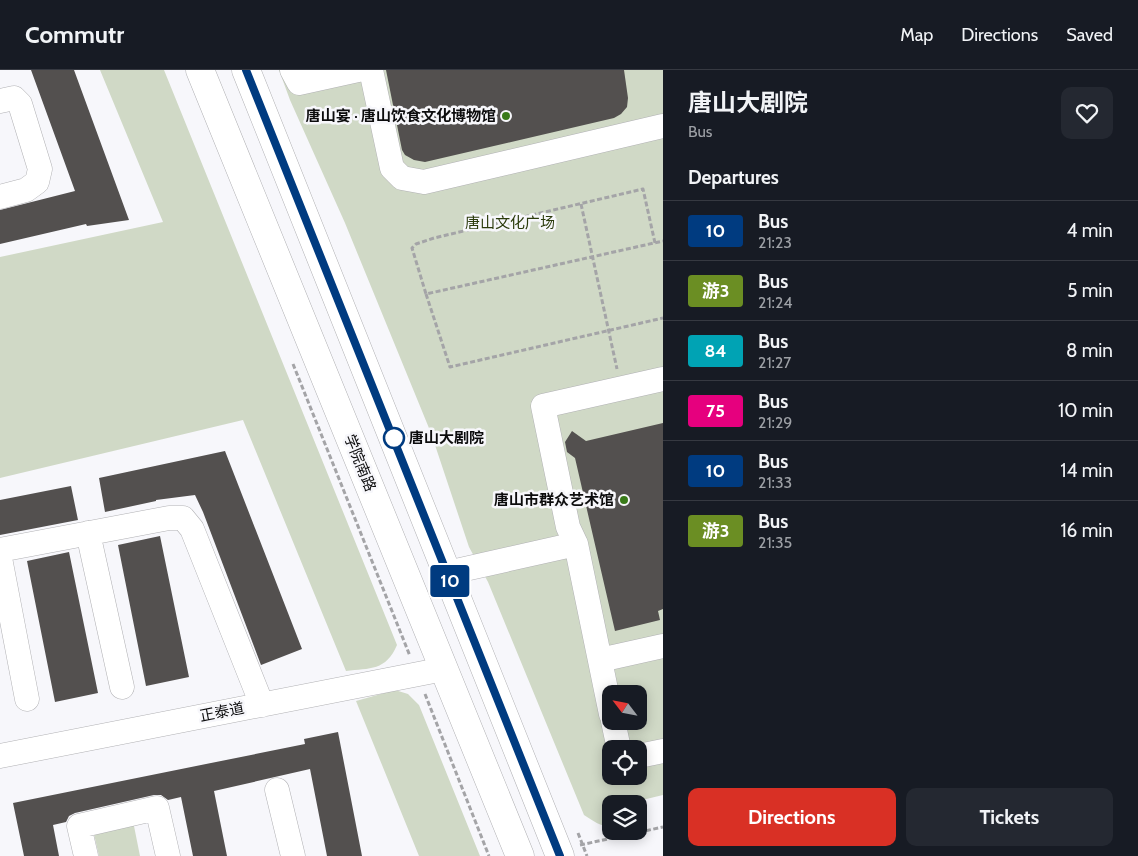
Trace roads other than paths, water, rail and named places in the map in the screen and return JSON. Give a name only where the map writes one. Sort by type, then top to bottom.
[{"type":"main road","name":"学院南路","points":[[200,70],[520,856]]},
{"type":"main road","points":[[247,70],[559,853]]},
{"type":"street","points":[[292,70],[299,83],[358,70]]},
{"type":"street","points":[[371,70],[392,168],[402,178],[424,182],[663,126]]},
{"type":"street","points":[[0,101],[14,98],[20,104],[40,169],[37,182],[26,190],[0,197]]},
{"type":"street","points":[[605,685],[576,544],[568,527],[543,406],[663,379]]},
{"type":"street","points":[[0,550],[169,518],[183,518],[192,529],[262,705]]},
{"type":"street","points":[[88,533],[122,687]]},
{"type":"street","points":[[447,573],[576,544]]},
{"type":"street","points":[[0,558],[27,699]]},
{"type":"street","points":[[600,660],[663,646]]},
{"type":"street","name":"正泰道","points":[[0,756],[444,669]]},
{"type":"street","points":[[647,754],[663,751]]},
{"type":"street","points":[[277,790],[293,856]]},
{"type":"street","points":[[86,856],[79,826],[157,808],[168,856]]},
{"type":"place","name":"唐山宴 · 唐山饮食文化博物馆","points":[[506,116]]},
{"type":"place","name":"唐山大剧院","points":[[394,438]]},
{"type":"place","name":"唐山市群众艺术馆","points":[[624,500]]},
{"type":"park label","name":"唐山文化广场","points":[[510,223]]}]
